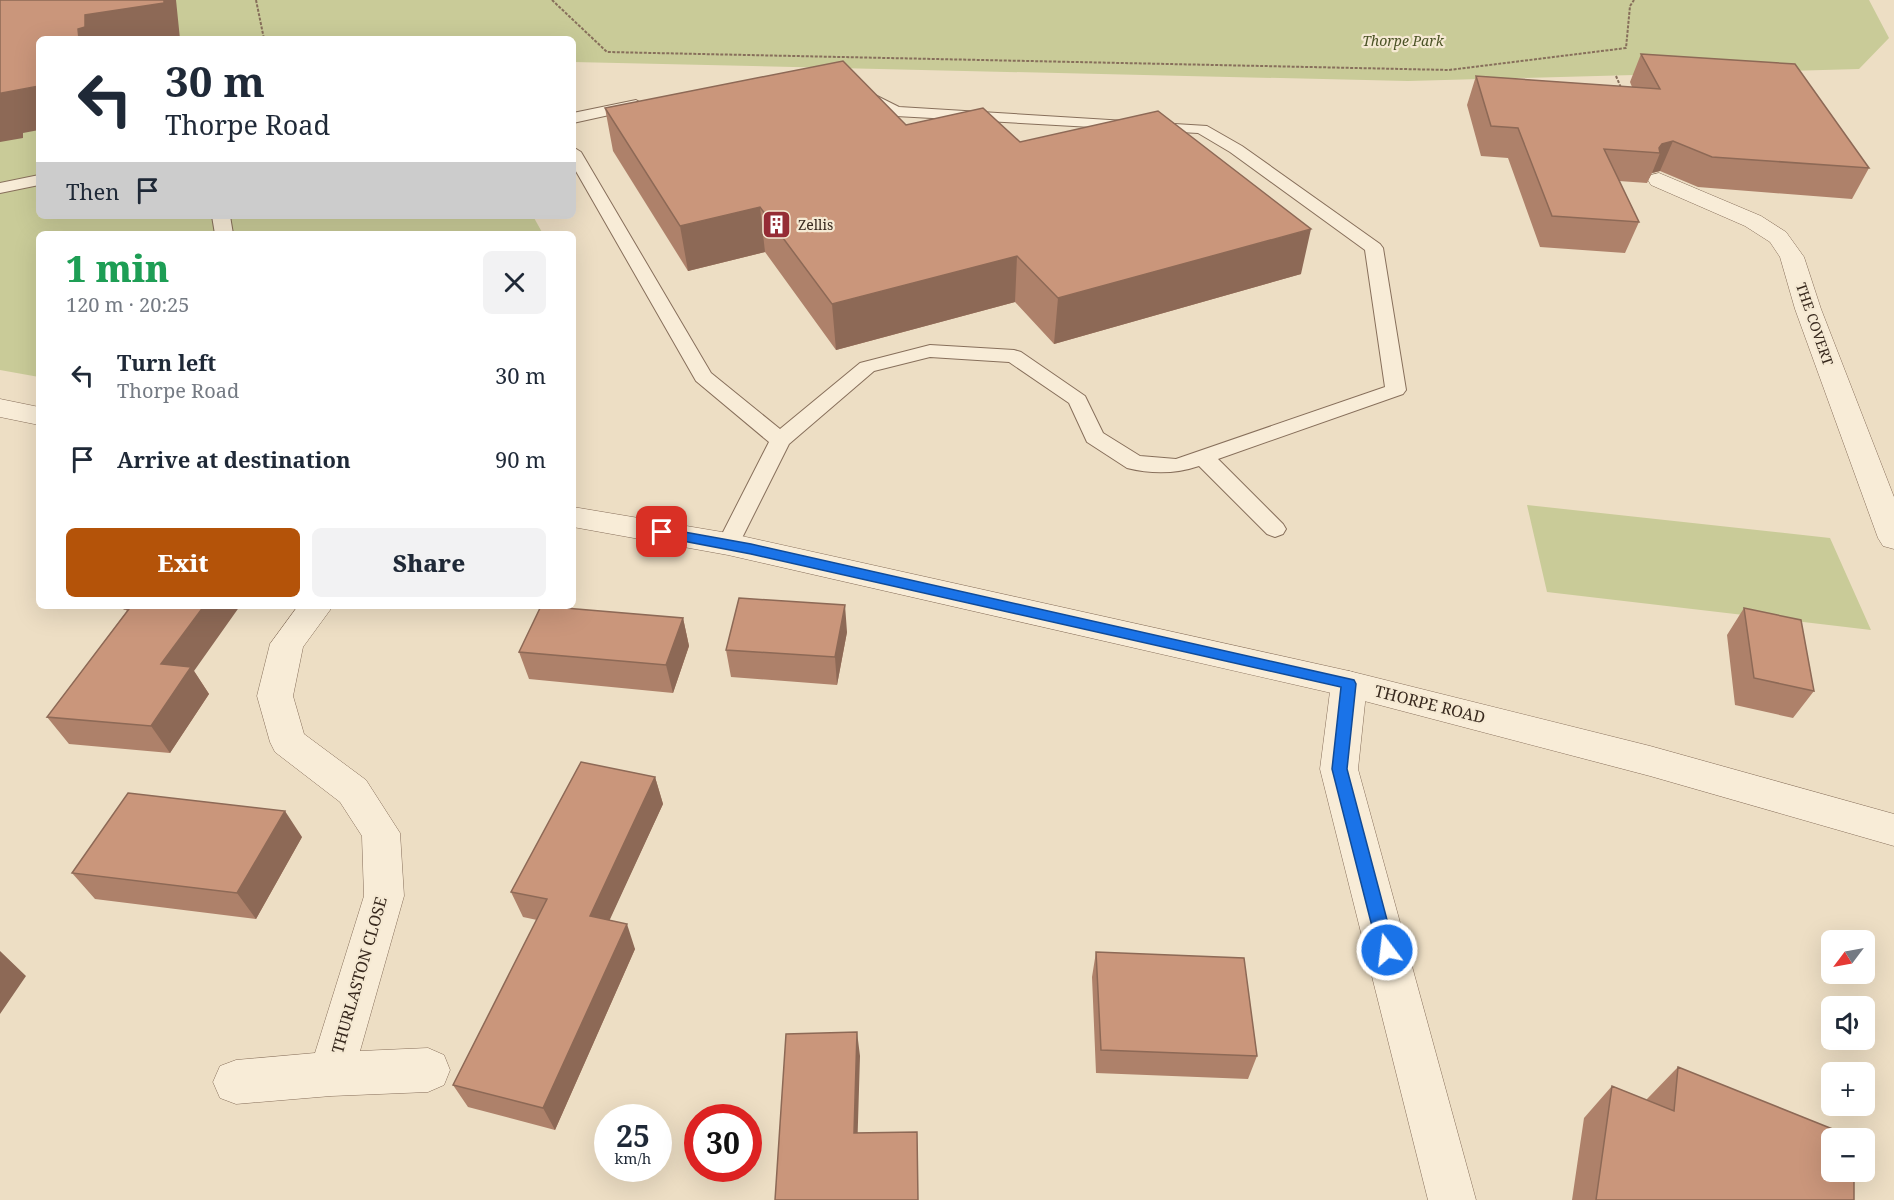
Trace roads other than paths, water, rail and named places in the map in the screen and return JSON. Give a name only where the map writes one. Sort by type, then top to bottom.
[{"type":"street","name":"THE COVERT","points":[[1659,180],[1753,221],[1778,237],[1792,257],[1808,309],[1894,538]]},
{"type":"street","points":[[0,408],[36,415]]},
{"type":"street","name":"THORPE ROAD","points":[[576,518],[728,544],[1349,684],[1650,761],[1894,830]]},
{"type":"street","name":"THURLASTON CLOSE","points":[[314,609],[287,644],[275,696],[288,742],[353,791],[381,833],[384,896],[330,1074]]},
{"type":"street","points":[[1349,684],[1339,769],[1452,1200]]},
{"type":"street","name":"THURLASTON CLOSE","points":[[236,1082],[330,1074],[428,1070]]},
{"type":"lane","points":[[728,544],[780,441],[867,367],[930,351],[1014,356],[1078,400],[1094,437],[1135,463],[1177,466],[1396,390],[1374,248],[1236,149],[1202,129],[896,111],[853,88],[842,91]]},
{"type":"lane","points":[[576,117],[654,101]]},
{"type":"lane","points":[[576,157],[704,377],[780,441]]},
{"type":"lane","points":[[0,188],[36,181]]},
{"type":"lane","points":[[1203,457],[1275,529]]},
{"type":"place","name":"Zellis","points":[[777,224]]},
{"type":"park label","name":"Thorpe Park","points":[[1403,40]]}]
